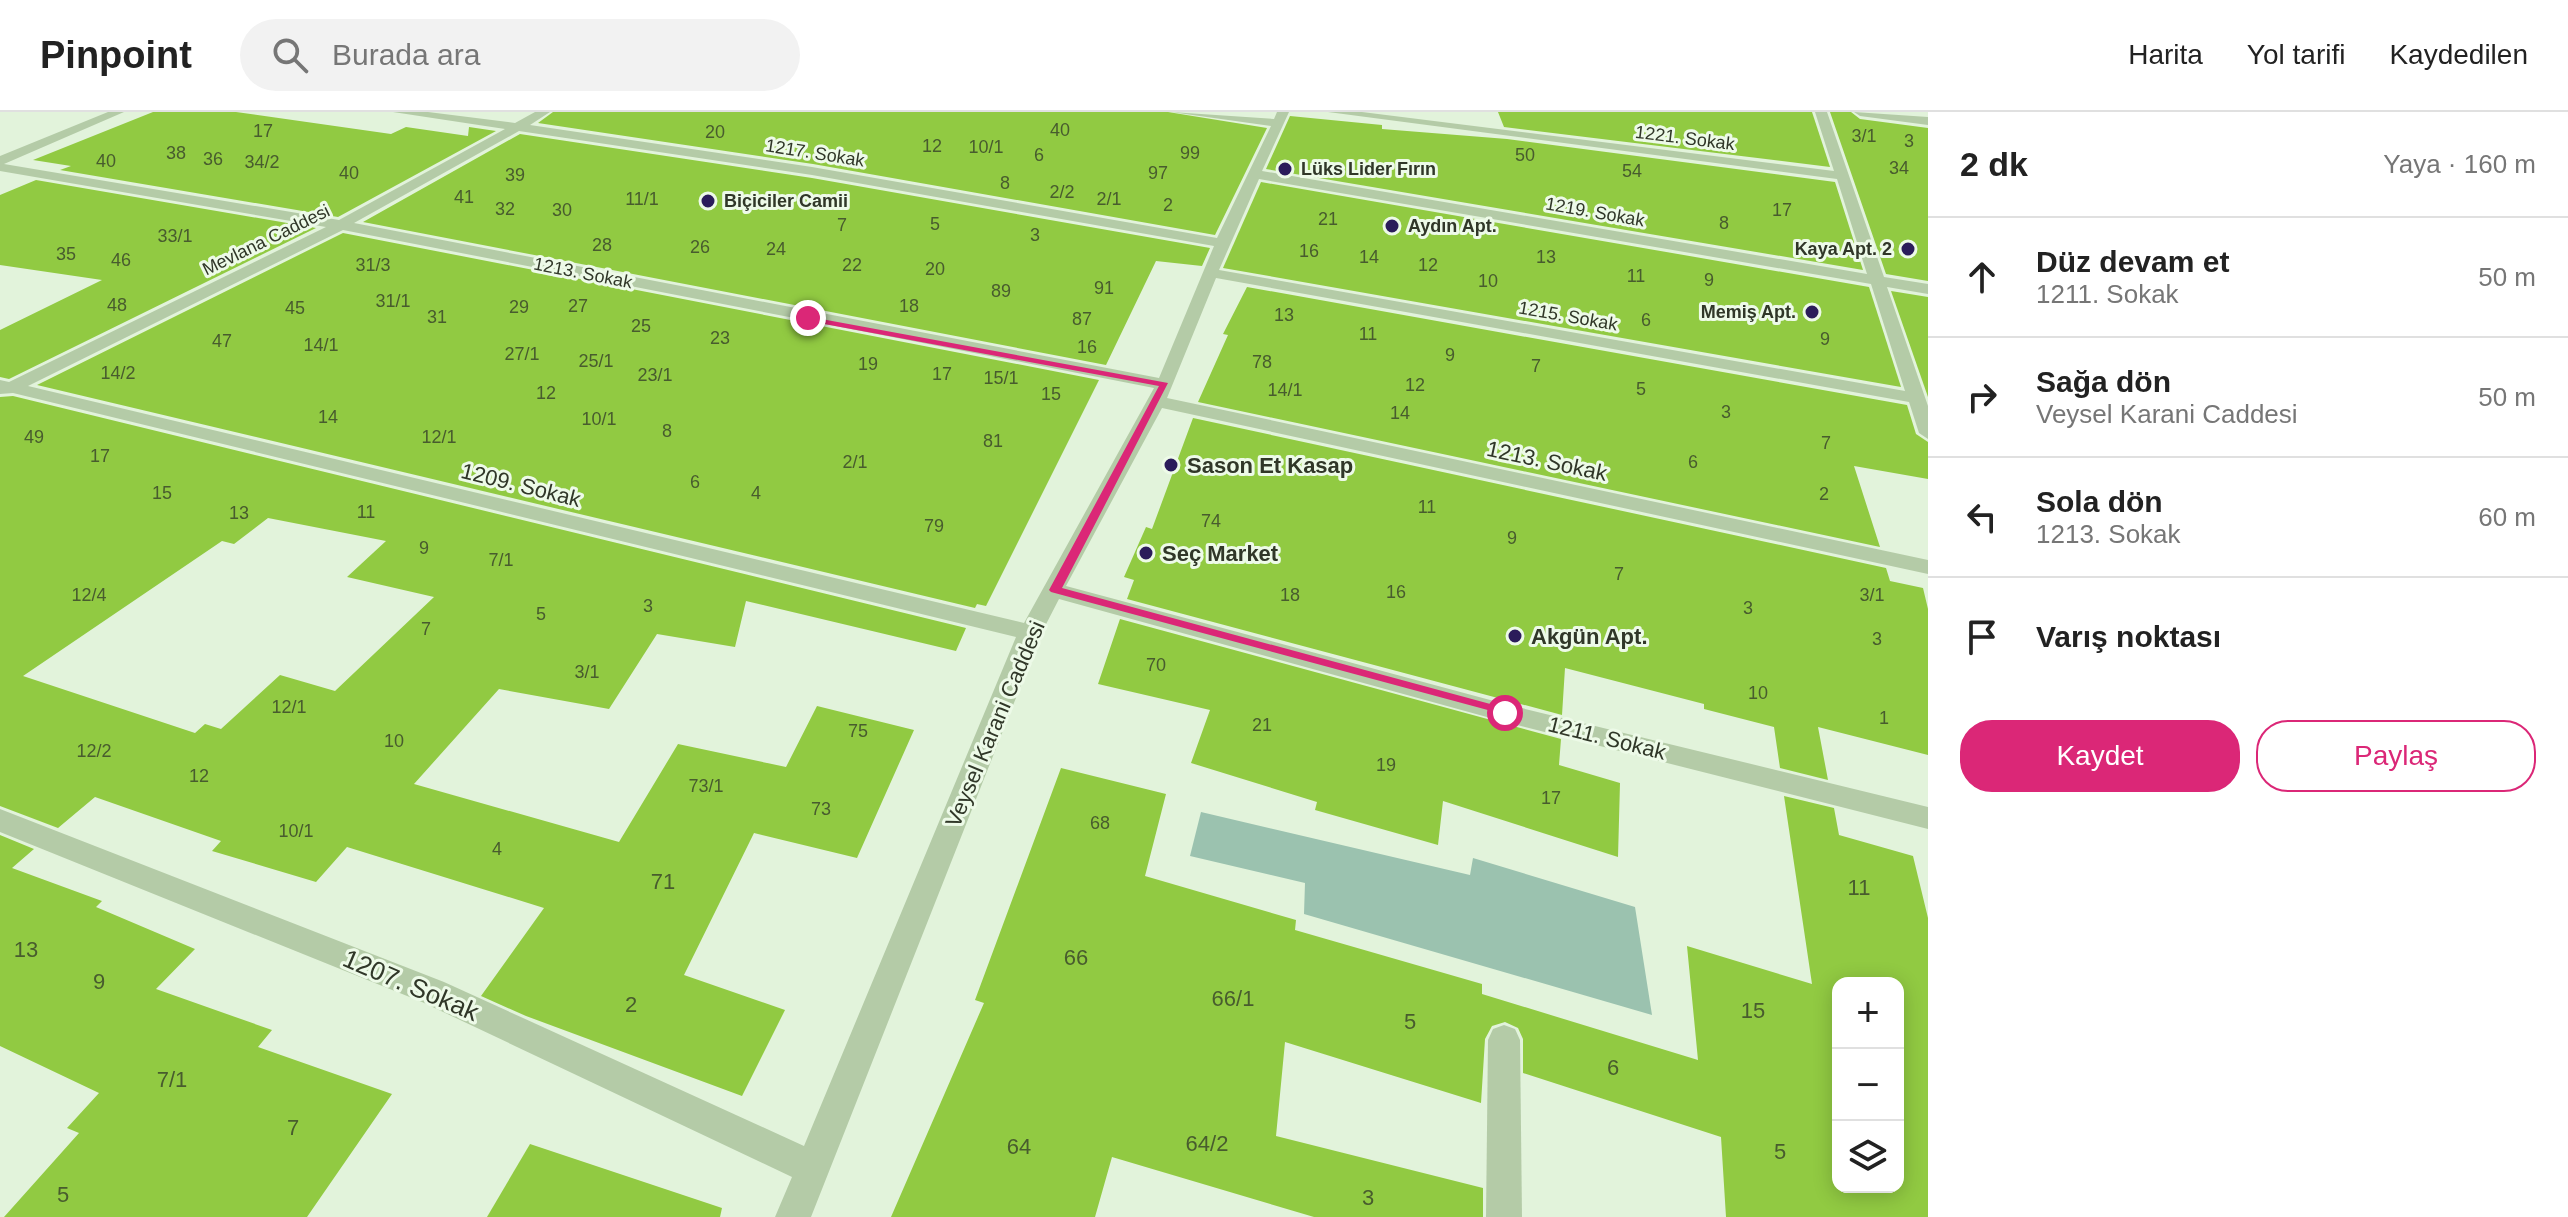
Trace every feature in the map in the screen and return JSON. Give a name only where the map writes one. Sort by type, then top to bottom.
[{"type":"street","points":[[0,161],[118,112]]},
{"type":"street","name":"1217. Sokak","points":[[399,112],[518,126],[901,184],[1222,243]]},
{"type":"street","name":"Mevlana Caddesi","points":[[4,389],[341,225],[544,112]]},
{"type":"street","points":[[1177,112],[1280,117]]},
{"type":"street","name":"1221. Sokak","points":[[1334,112],[1841,176]]},
{"type":"street","points":[[1821,112],[1928,433]]},
{"type":"street","points":[[1860,112],[1928,121]]},
{"type":"street","name":"Veysel Karani Caddesi","points":[[793,1217],[1030,632],[1160,393],[1222,243],[1280,117]]},
{"type":"street","name":"1213. Sokak","points":[[0,167],[341,225],[1160,393],[1928,567]]},
{"type":"street","name":"1219. Sokak","points":[[1255,174],[1928,289]]},
{"type":"street","name":"1215. Sokak","points":[[1212,273],[1916,398]]},
{"type":"street","name":"1209. Sokak","points":[[4,389],[1030,632]]},
{"type":"street","name":"1211. Sokak","points":[[1055,590],[1505,713],[1928,818]]},
{"type":"street","name":"1207. Sokak","points":[[0,820],[433,992],[814,1169]]},
{"type":"street","points":[[1504,1040],[1504,1217]]},
{"type":"green space","points":[[1201,812],[1470,875],[1473,858],[1635,907],[1652,1015],[1304,914],[1305,883],[1190,856]]},
{"type":"building","points":[[153,112],[236,112],[391,134],[406,127],[468,136],[469,127],[496,131],[338,217],[60,170],[71,166],[33,160]]},
{"type":"building","points":[[553,112],[1168,112],[1267,128],[1215,235],[813,164],[538,123]]},
{"type":"building","points":[[1498,112],[1812,112],[1830,167],[1504,127]]},
{"type":"building","points":[[1830,112],[1851,112],[1860,119],[1928,128],[1928,281],[1886,274]]},
{"type":"building","points":[[1290,116],[1382,125],[1382,129],[1507,139],[1835,182],[1863,270],[1266,169]]},
{"type":"building","points":[[520,134],[812,178],[1210,248],[1202,266],[1156,261],[1106,365],[363,222]]},
{"type":"building","points":[[36,180],[316,228],[9,379],[0,377],[0,330],[102,280],[0,265],[0,195]]},
{"type":"building","points":[[1261,182],[1869,287],[1901,387],[1223,268]]},
{"type":"building","points":[[343,233],[1099,380],[986,606],[977,604],[975,608],[37,385]]},
{"type":"building","points":[[1247,287],[1907,405],[1916,434],[1928,442],[1928,479],[1854,466],[1880,547],[1198,402],[1228,335],[1223,334]]},
{"type":"building","points":[[1891,291],[1928,297],[1928,397]]},
{"type":"building","points":[[13,396],[966,628],[956,651],[746,601],[735,647],[657,634],[609,709],[499,689],[414,784],[619,842],[678,744],[786,767],[817,706],[914,730],[857,858],[754,833],[684,975],[785,1010],[742,1096],[526,1016],[481,996],[544,908],[347,847],[316,882],[212,851],[221,841],[95,797],[58,828],[0,806],[0,397]],"holes":[[[268,518],[386,541],[347,577],[434,597],[335,691],[280,675],[221,729],[205,724],[195,733],[23,676],[222,541],[234,544]]]},
{"type":"building","points":[[1193,418],[1886,568],[1890,581],[1923,588],[1928,609],[1928,755],[1818,727],[1828,780],[1780,768],[1774,727],[1704,709],[1704,704],[1565,668],[1562,715],[1127,599],[1134,580],[1124,577],[1146,527],[1152,529]]},
{"type":"building","points":[[1120,619],[1561,739],[1559,765],[1620,783],[1618,857],[1443,801],[1438,845],[1315,810],[1317,802],[1191,763],[1210,710],[1098,684]]},
{"type":"building","points":[[1061,768],[1166,794],[1145,876],[1296,920],[1295,930],[1482,984],[1482,994],[1698,1060],[1687,946],[1812,984],[1784,796],[1834,808],[1839,835],[1913,856],[1928,918],[1928,1217],[1726,1217],[1721,1137],[1523,1073],[1523,1039],[1518,1028],[1505,1022],[1492,1026],[1485,1039],[1481,1103],[1285,1042],[1276,1136],[1483,1188],[1483,1217],[1314,1217],[1112,1157],[1095,1217],[891,1217],[984,1003],[975,1000]]},
{"type":"building","points":[[0,835],[34,849],[12,868],[102,901],[96,907],[195,949],[156,989],[272,1030],[258,1047],[392,1094],[307,1217],[4,1217],[79,1133],[67,1128],[99,1093],[0,1046]]},
{"type":"building","points":[[530,1144],[722,1208],[720,1217],[487,1217]]},
{"type":"place","name":"Lüks Lider Fırın","points":[[1285,169]]},
{"type":"place","name":"Biçiciler Camii","points":[[708,201]]},
{"type":"place","name":"Aydın Apt.","points":[[1392,226]]},
{"type":"place","name":"Kaya Apt. 2","points":[[1908,249]]},
{"type":"place","name":"Memiş Apt.","points":[[1812,312]]},
{"type":"place","name":"Sason Et Kasap","points":[[1171,465]]},
{"type":"place","name":"Seç Market","points":[[1146,553]]},
{"type":"place","name":"Akgün Apt.","points":[[1515,636]]},
{"type":"route","points":[[808,318],[1165,385],[1055,590],[1505,713]]}]
